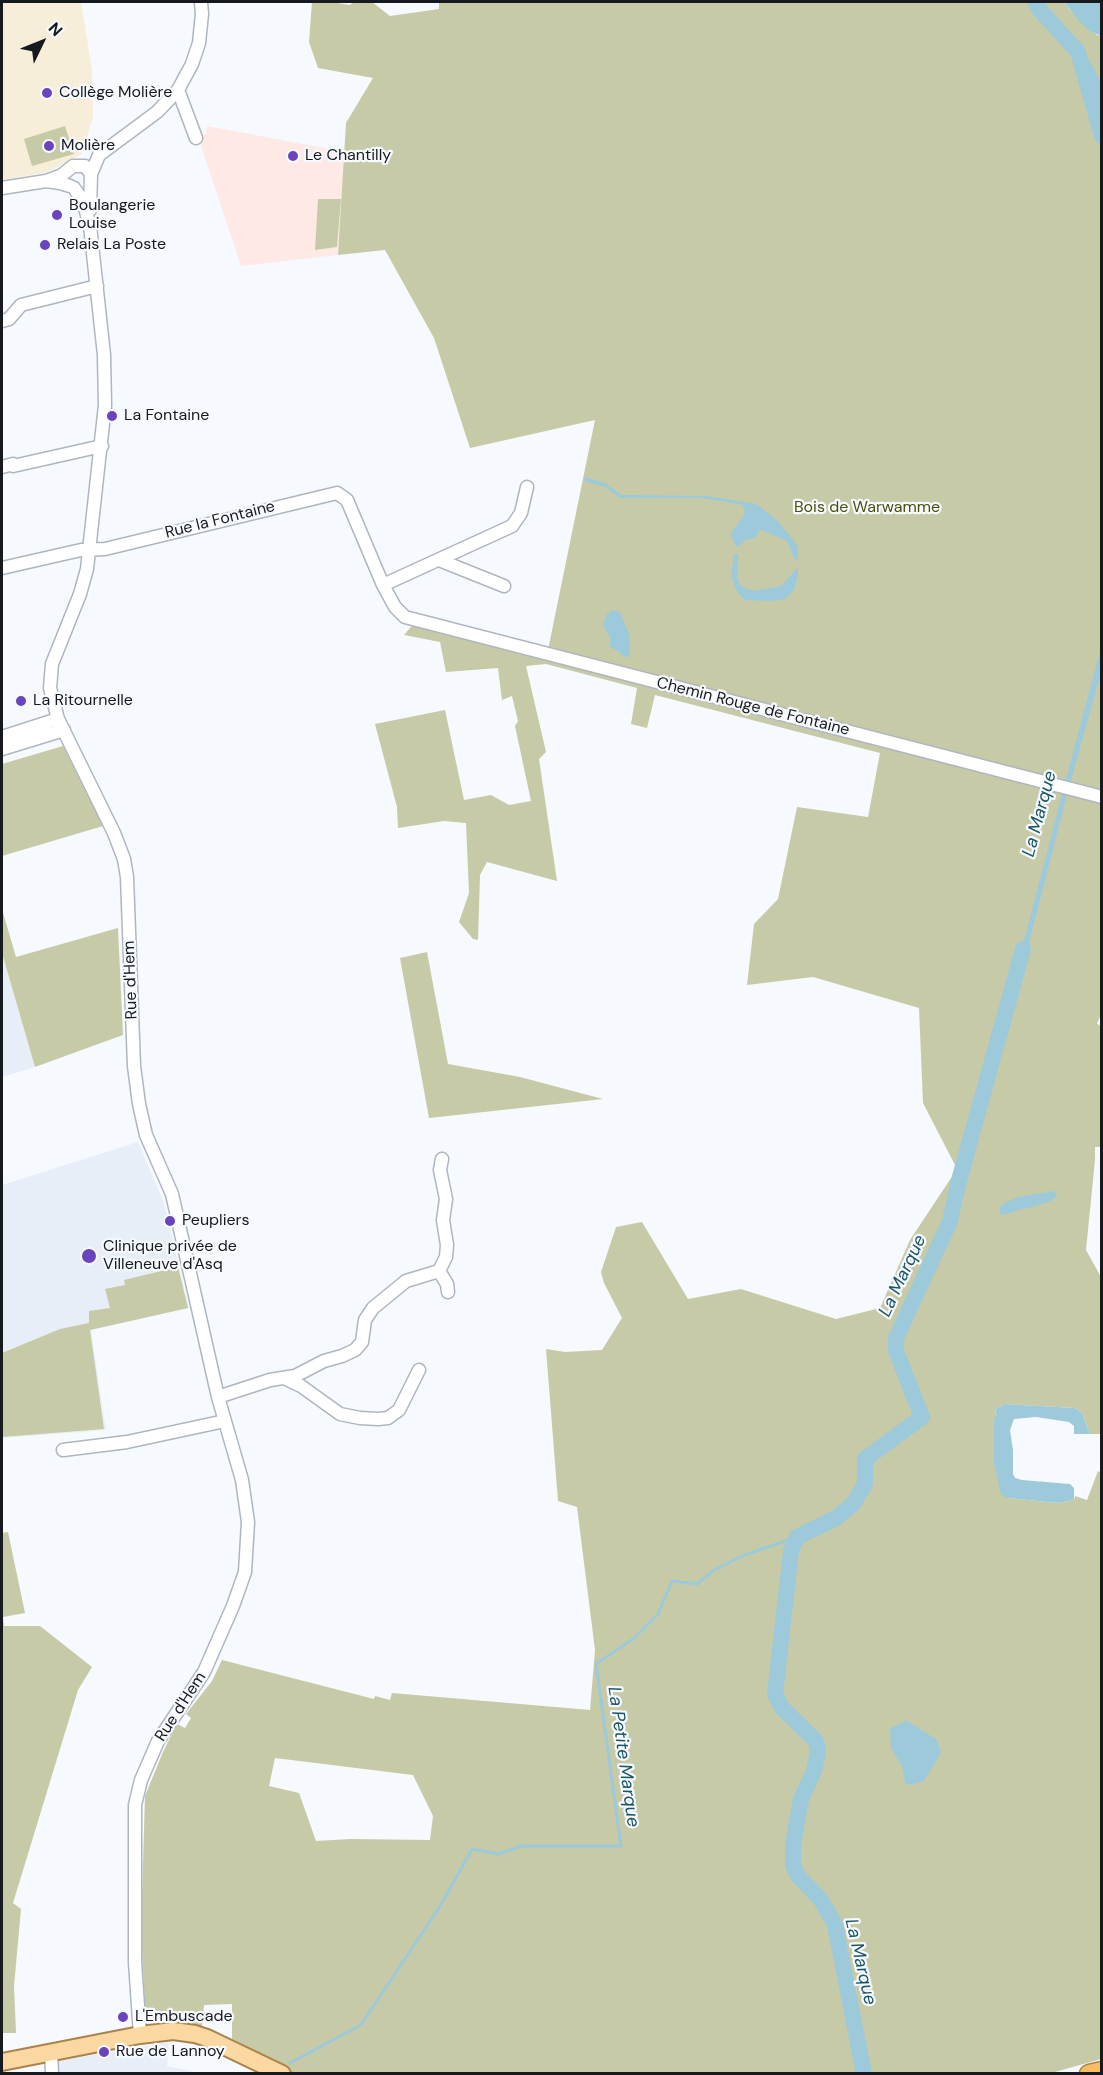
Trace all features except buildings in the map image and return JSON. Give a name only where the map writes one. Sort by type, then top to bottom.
[{"type":"highway","points":[[1089,2073],[1101,2071]]},
{"type":"main road","points":[[2,2062],[140,2035],[173,2031],[195,2034],[221,2044],[282,2073]]},
{"type":"street","points":[[46,181],[84,188],[96,159],[108,147],[157,111],[178,90],[192,64],[199,43],[201,2]]},
{"type":"street","points":[[178,90],[196,138]]},
{"type":"street","points":[[2,188],[46,181],[62,175],[108,147]]},
{"type":"street","points":[[74,167],[86,168],[90,178],[90,226]]},
{"type":"street","points":[[74,167],[66,177],[83,201],[90,226]]},
{"type":"street","name":"Rue d'Hem","points":[[90,226],[106,382],[102,446],[90,550],[82,588],[50,670],[50,695],[61,724],[114,833],[124,859],[127,877],[134,1066],[139,1104],[146,1135],[172,1194],[218,1397],[242,1480],[247,1507],[247,1560],[238,1593],[210,1660],[158,1741],[147,1763],[136,1798],[134,1812],[136,1830],[135,1962],[140,2035]]},
{"type":"street","points":[[2,321],[9,319],[21,305],[97,286]]},
{"type":"street","points":[[2,467],[102,446]]},
{"type":"street","points":[[383,585],[512,526],[521,513],[527,486]]},
{"type":"street","name":"Rue la Fontaine","points":[[2,568],[74,551],[105,549],[334,492],[341,494],[347,500],[383,585],[395,607],[405,617]]},
{"type":"street","points":[[439,560],[504,586]]},
{"type":"street","name":"Chemin Rouge de Fontaine","points":[[405,617],[1101,797]]},
{"type":"street","points":[[2,737],[61,724]]},
{"type":"street","points":[[2,749],[61,724]]},
{"type":"street","points":[[218,1397],[270,1380],[298,1374],[324,1361],[355,1350],[362,1342],[365,1320],[373,1308],[406,1281],[439,1271],[446,1257],[447,1245],[443,1220],[446,1199],[440,1170],[442,1159]]},
{"type":"street","points":[[439,1271],[447,1284],[448,1292]]},
{"type":"street","points":[[284,1378],[307,1389],[340,1414],[355,1418],[378,1419],[388,1418],[399,1410],[419,1370]]},
{"type":"street","points":[[63,1450],[127,1442],[225,1421]]},
{"type":"street","points":[[51,2052],[52,2073]]},
{"type":"shaded area","name":"Collège Molière","points":[[2,2],[81,2],[92,70],[93,116],[82,154],[47,172],[2,180]]},
{"type":"shaded area","points":[[207,126],[346,152],[338,255],[241,266],[199,140],[206,133]]},
{"type":"shaded area","points":[[2,953],[35,1067],[2,1077]]},
{"type":"shaded area","name":"Clinique privée de Villeneuve d'Asq","points":[[138,1142],[164,1203],[189,1308],[91,1330],[106,1430],[2,1438],[2,1185]]},
{"type":"shaded area","points":[[169,2042],[167,2066],[195,2072],[195,2074],[58,2073],[58,2061]]},
{"type":"green space","name":"Bois de Warwamme","points":[[312,2],[350,5],[354,2],[372,2],[390,16],[439,9],[439,2],[1064,2],[1097,35],[1102,36],[1102,1013],[1097,1023],[1102,1028],[1102,1147],[1095,1147],[1086,1250],[1101,1277],[1101,1434],[1090,1434],[1082,1413],[1075,1408],[1004,1404],[996,1409],[995,1414],[994,1464],[1007,1498],[1058,1503],[1074,1500],[1075,1496],[1087,1500],[1098,1471],[1101,1473],[1101,2059],[1048,2074],[270,2073],[269,2058],[232,2039],[232,2004],[204,2005],[202,2026],[154,2020],[148,2015],[145,2006],[141,1932],[145,1796],[177,1724],[185,1728],[191,1718],[186,1714],[212,1681],[222,1660],[374,1699],[375,1696],[390,1700],[392,1693],[590,1710],[595,1650],[577,1507],[558,1501],[546,1349],[565,1352],[602,1350],[622,1318],[604,1283],[601,1272],[616,1227],[642,1222],[688,1299],[741,1289],[836,1319],[880,1308],[910,1240],[957,1169],[923,1103],[919,1008],[813,977],[747,985],[754,924],[778,899],[797,807],[868,817],[880,753],[655,695],[647,728],[631,724],[637,688],[546,664],[526,666],[546,752],[539,759],[557,881],[487,862],[480,875],[478,940],[473,939],[459,922],[469,893],[466,823],[444,821],[398,828],[397,807],[375,724],[445,710],[464,800],[491,795],[509,805],[531,801],[515,726],[518,721],[512,696],[502,700],[498,668],[446,672],[440,642],[404,635],[421,615],[548,650],[595,420],[470,448],[434,338],[385,250],[338,255],[346,123],[373,78],[318,68],[309,42]],"holes":[[[275,1758],[413,1775],[433,1816],[430,1840],[316,1841],[299,1793],[269,1786]]]},
{"type":"green space","name":"Molière","points":[[65,126],[74,154],[32,166],[24,139]]},
{"type":"green space","points":[[318,199],[341,199],[337,247],[315,250]]},
{"type":"green space","points":[[63,746],[103,826],[2,856],[2,764]]},
{"type":"green space","points":[[2,909],[16,957],[118,928],[123,1035],[35,1067],[2,953]]},
{"type":"green space","points":[[427,952],[448,1064],[520,1077],[603,1099],[429,1118],[400,958]]},
{"type":"green space","points":[[178,1267],[188,1308],[90,1330],[104,1429],[2,1437],[2,1353],[60,1329],[89,1323],[89,1311],[110,1308],[105,1289],[125,1285],[124,1280]]},
{"type":"green space","points":[[8,1532],[25,1613],[3,1617],[4,1626],[40,1626],[92,1667],[78,1690],[13,1903],[21,1909],[14,1986],[16,2033],[3,2033],[2,2029],[2,1533]]},
{"type":"water","points":[[1039,2],[1044,2],[1092,65],[1101,84],[1101,107],[1090,71],[1077,49],[1052,21]]},
{"type":"water","points":[[1064,2],[1101,2],[1101,36],[1090,31],[1080,22]]},
{"type":"water","points":[[585,477],[605,483],[621,495],[707,496],[756,504],[777,520],[798,546],[798,560],[794,558],[787,541],[761,530],[754,538],[745,540],[740,546],[736,546],[730,534],[744,515],[745,509],[740,504],[700,498],[620,498],[605,487],[584,481]]},
{"type":"water","points":[[734,554],[738,554],[737,578],[741,586],[753,591],[781,586],[798,567],[794,590],[785,599],[745,600],[737,592],[731,576]]},
{"type":"water","points":[[613,610],[620,612],[629,634],[630,653],[627,658],[610,646],[610,637],[603,625],[606,615]]},
{"type":"water","points":[[1101,647],[1101,672],[1070,784],[1065,783]]},
{"type":"water","points":[[1063,790],[1068,791],[964,1194],[952,1226],[946,1224],[962,1181]]},
{"type":"water","points":[[1055,1191],[1057,1196],[1049,1202],[1002,1215],[1000,1213],[999,1208],[1004,1203],[1018,1197]]},
{"type":"water","points":[[1004,1404],[1075,1408],[1082,1413],[1090,1434],[1074,1434],[1074,1426],[1069,1422],[1036,1417],[1014,1419],[1010,1430],[1015,1478],[1070,1484],[1074,1488],[1074,1500],[1058,1503],[1007,1498],[1001,1494],[994,1464],[994,1423],[996,1409]]},
{"type":"water","points":[[906,1720],[937,1740],[941,1753],[923,1782],[906,1785],[902,1766],[891,1748],[890,1729]]},
{"type":"waterway","name":"La Marque","points":[[1035,2],[1078,52],[1102,136]]},
{"type":"waterway","name":"La Marque","points":[[864,2074],[835,1925],[821,1900],[799,1877],[793,1866],[793,1844],[801,1799],[814,1771],[818,1752],[816,1741],[782,1708],[775,1694],[791,1551],[797,1537],[836,1518],[853,1504],[865,1484],[865,1459],[922,1417],[896,1351],[896,1338],[950,1221],[958,1184],[1023,949]]},
{"type":"waterway","name":"La Petite Marque","points":[[290,2063],[361,2025],[439,1908],[472,1849],[499,1854],[521,1846],[621,1846],[596,1664],[633,1639],[658,1614],[672,1581],[697,1584],[714,1570],[742,1556],[797,1537]]},
{"type":"place","name":"Collège Molière","points":[[47,93]]},
{"type":"place","name":"Molière","points":[[49,146]]},
{"type":"place","name":"Le Chantilly","points":[[293,156]]},
{"type":"place","name":"Boulangerie Louise","points":[[57,215]]},
{"type":"place","name":"Relais La Poste","points":[[45,245]]},
{"type":"place","name":"La Fontaine","points":[[112,416]]},
{"type":"place","name":"La Ritournelle","points":[[21,701]]},
{"type":"place","name":"Peupliers","points":[[170,1221]]},
{"type":"place","name":"Clinique privée de Villeneuve d'Asq","points":[[89,1256]]},
{"type":"place","name":"L'Embuscade","points":[[123,2017]]},
{"type":"place","name":"Rue de Lannoy","points":[[104,2052]]}]
